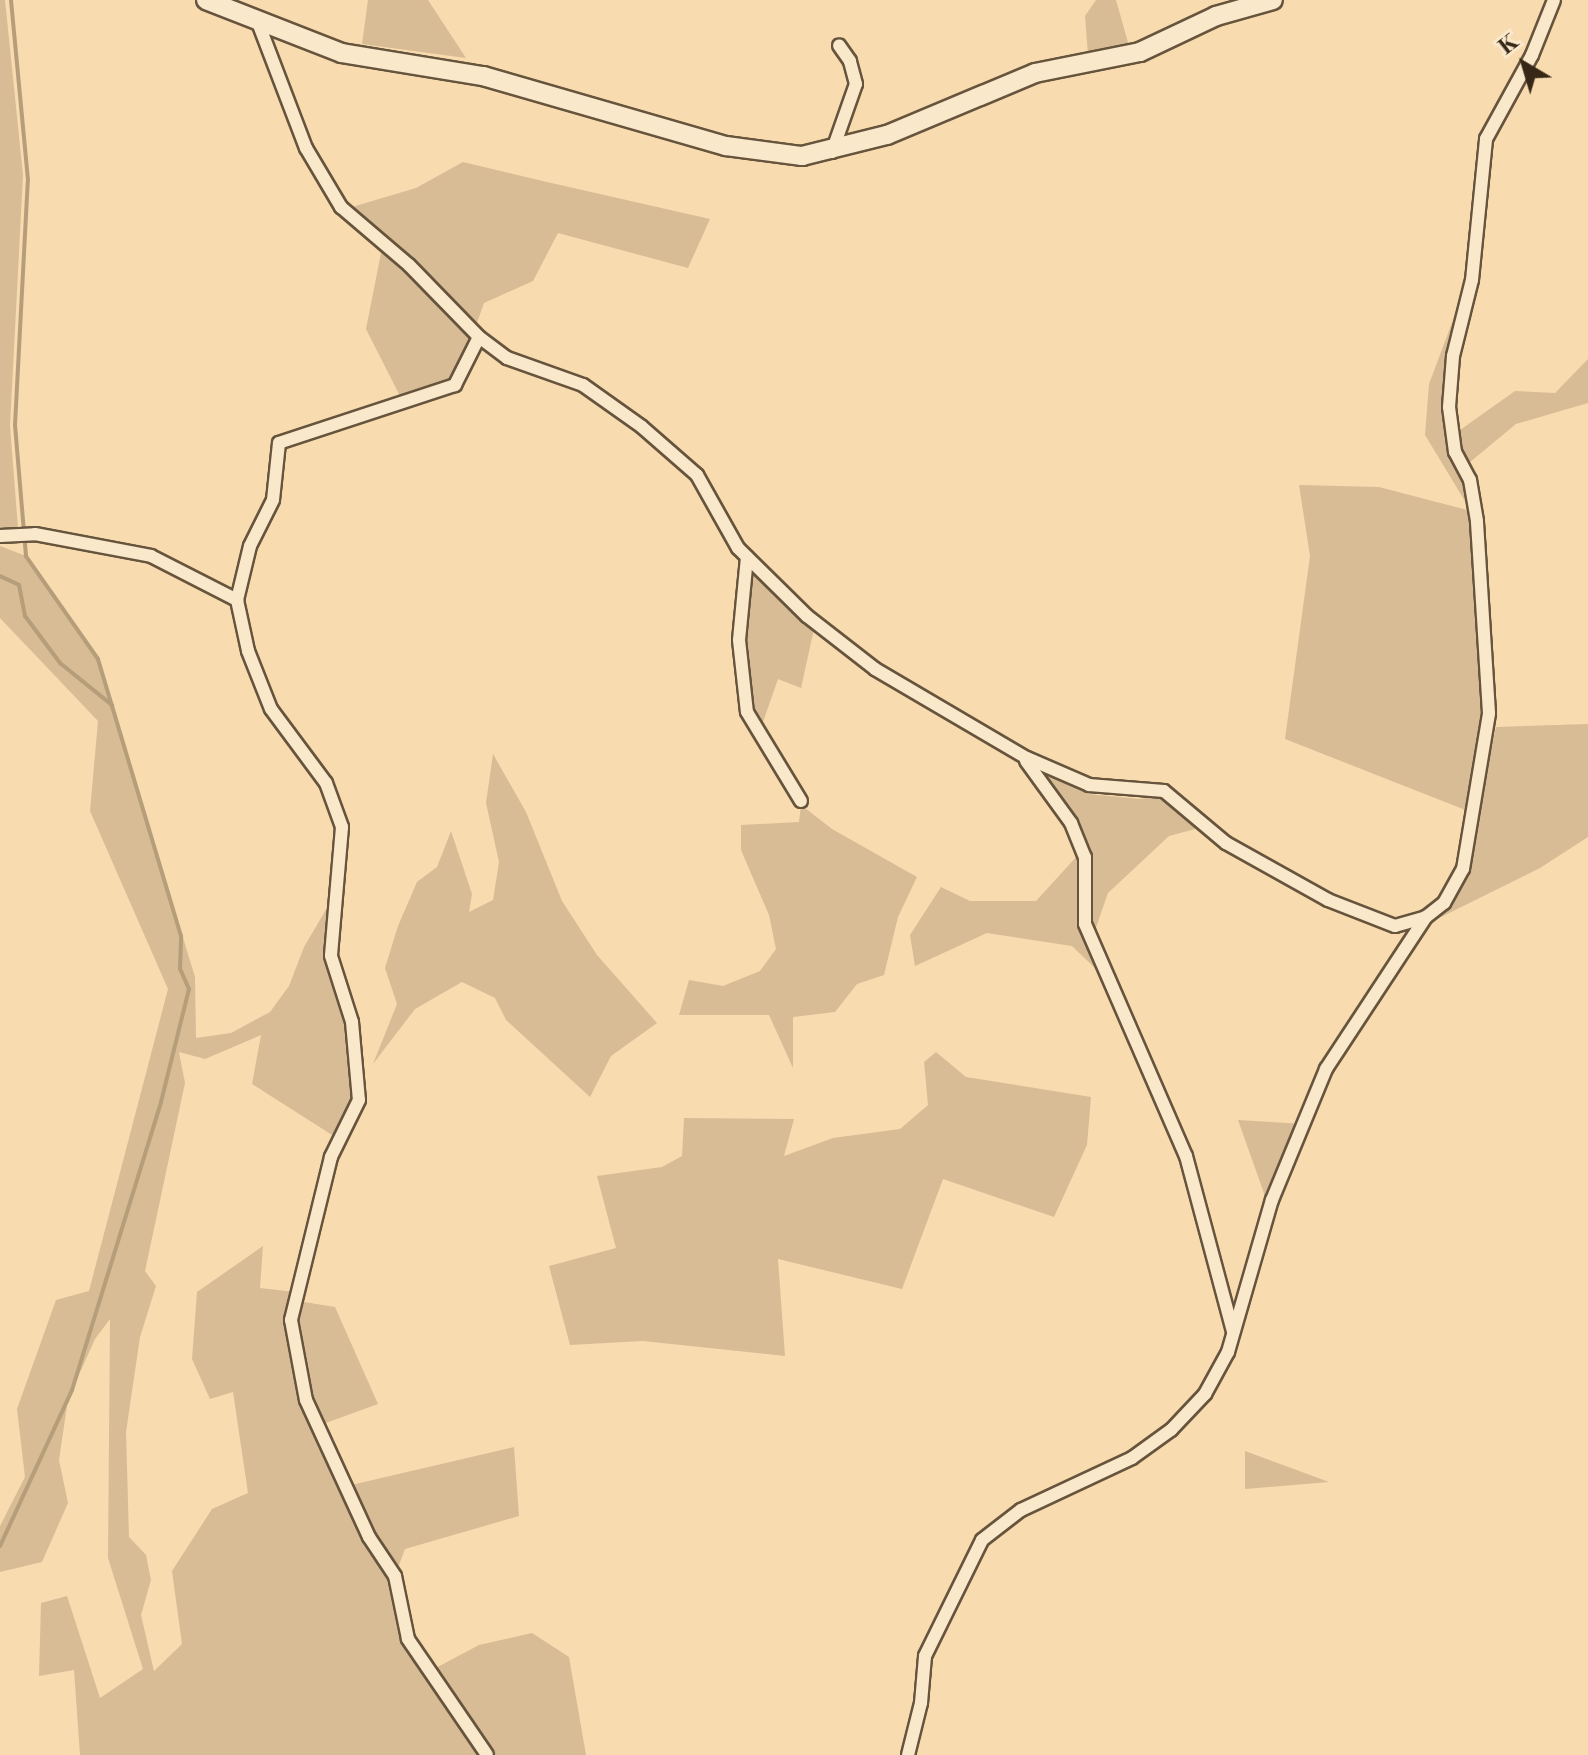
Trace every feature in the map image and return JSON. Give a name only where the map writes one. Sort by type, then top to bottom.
[{"type":"street","points":[[206,0],[259,25],[342,53],[483,76],[752,153],[832,152],[887,135],[1035,73],[1140,52],[1216,16],[1273,0]]},
{"type":"street","points":[[908,1755],[921,1703],[925,1656],[982,1540],[1021,1510],[1132,1458],[1171,1430],[1205,1394],[1233,1332],[1272,1200],[1326,1069],[1426,917],[1444,903],[1463,869],[1489,713],[1477,521],[1470,480],[1455,452],[1449,407],[1453,356],[1472,280],[1486,139],[1532,55],[1554,0]]},
{"type":"street","points":[[259,25],[306,148],[341,207],[409,265],[479,337],[507,358],[583,385],[642,427],[697,475],[747,557],[807,616],[875,669],[1021,755],[1089,785],[1164,791],[1253,860],[1370,919],[1395,926],[1426,917]]},
{"type":"street","points":[[832,152],[856,84],[850,61],[839,45]]},
{"type":"street","points":[[479,337],[455,385],[279,443],[273,500],[250,546],[237,600],[248,651],[271,709],[326,783],[342,827],[331,956],[352,1022],[359,1100],[331,1157],[291,1320],[306,1400],[369,1537],[395,1576],[408,1639],[487,1755]]},
{"type":"street","points":[[0,536],[35,534],[151,556],[237,600]]},
{"type":"street","points":[[747,557],[739,640],[747,712],[801,801]]},
{"type":"street","points":[[1021,755],[1071,823],[1085,857],[1085,924],[1186,1156],[1233,1332]]},
{"type":"shaded area","points":[[0,0],[5,0],[23,175],[10,426],[18,528],[0,529]]},
{"type":"shaded area","points":[[368,0],[428,0],[466,58],[362,44]]},
{"type":"shaded area","points":[[1096,0],[1116,0],[1129,46],[1088,55],[1085,16]]},
{"type":"shaded area","points":[[463,162],[710,219],[688,268],[558,233],[533,281],[484,303],[455,385],[403,402],[366,329],[381,253],[352,207],[416,188]]},
{"type":"shaded area","points":[[1456,312],[1443,410],[1472,512],[1483,714],[1468,811],[1285,739],[1310,556],[1299,485],[1379,487],[1471,511],[1425,435],[1429,384]]},
{"type":"shaded area","points":[[1588,359],[1588,403],[1516,424],[1470,462],[1461,449],[1460,430],[1515,391],[1555,393]]},
{"type":"shaded area","points":[[0,546],[26,556],[98,659],[195,977],[196,1038],[231,1033],[270,1012],[289,986],[304,947],[337,891],[331,956],[352,1022],[359,1100],[340,1140],[252,1084],[261,1035],[205,1059],[179,1052],[185,1083],[145,1271],[156,1286],[140,1337],[126,1432],[129,1537],[146,1555],[151,1580],[141,1615],[154,1671],[182,1644],[172,1571],[212,1509],[248,1493],[233,1392],[210,1399],[192,1359],[197,1292],[263,1246],[260,1288],[295,1292],[284,1320],[301,1407],[364,1538],[347,1486],[514,1447],[519,1516],[405,1549],[395,1576],[408,1639],[430,1671],[479,1645],[532,1633],[569,1657],[586,1755],[80,1755],[74,1670],[39,1676],[41,1603],[67,1596],[100,1698],[143,1669],[108,1558],[110,1319],[95,1339],[68,1399],[59,1460],[68,1503],[42,1562],[0,1572],[0,1526],[25,1477],[17,1409],[56,1300],[89,1291],[168,989],[90,811],[98,721],[0,618]]},
{"type":"shaded area","points":[[752,569],[814,629],[801,688],[778,679],[762,725],[754,709],[746,641]]},
{"type":"shaded area","points":[[1588,724],[1588,837],[1540,868],[1435,920],[1467,869],[1496,727]]},
{"type":"shaded area","points":[[493,754],[526,812],[562,901],[597,955],[657,1023],[611,1056],[590,1097],[506,1020],[495,998],[462,982],[415,1009],[373,1064],[397,1004],[385,968],[398,926],[417,882],[437,867],[451,831],[472,894],[469,912],[493,900],[499,862],[486,803]]},
{"type":"shaded area","points":[[1046,773],[1088,794],[1140,799],[1162,796],[1203,827],[1169,836],[1108,893],[1094,933],[1074,820]]},
{"type":"shaded area","points":[[801,805],[832,829],[917,877],[898,917],[884,975],[857,984],[835,1012],[793,1017],[793,1068],[769,1015],[679,1015],[689,980],[723,986],[760,971],[776,949],[769,915],[741,850],[741,825],[799,822]]},
{"type":"shaded area","points":[[1078,855],[1080,926],[1098,971],[1072,946],[987,933],[915,966],[910,935],[941,887],[970,901],[1036,901]]},
{"type":"shaded area","points":[[936,1052],[966,1077],[1091,1097],[1087,1145],[1054,1217],[943,1179],[902,1289],[778,1259],[785,1356],[643,1341],[570,1345],[549,1266],[616,1248],[597,1176],[662,1167],[682,1156],[684,1118],[794,1119],[784,1156],[833,1138],[900,1129],[928,1105],[924,1062]]},
{"type":"shaded area","points":[[1238,1120],[1306,1124],[1270,1210]]},
{"type":"shaded area","points":[[304,1302],[335,1307],[378,1404],[323,1424],[311,1397],[297,1323]]},
{"type":"shaded area","points":[[1245,1451],[1329,1482],[1245,1489]]},
{"type":"waterway","points":[[0,1546],[72,1390],[161,1102],[189,989],[180,969],[181,936],[98,659],[26,556],[15,425],[28,180],[11,0]]},
{"type":"waterway","points":[[0,576],[19,585],[25,616],[60,663],[112,705]]}]
